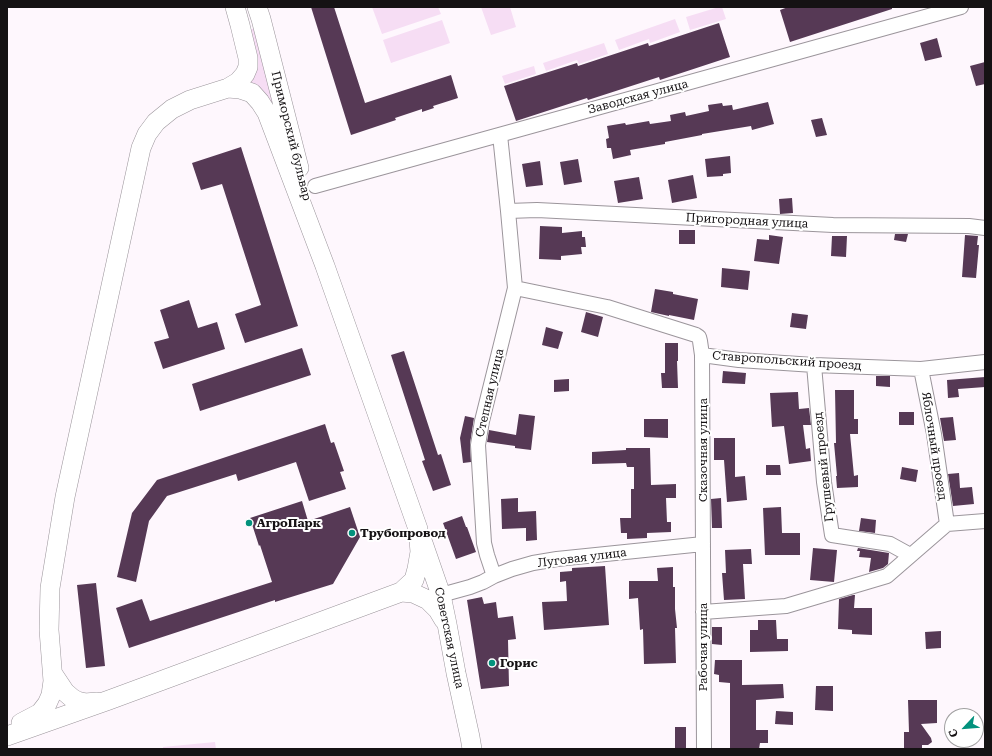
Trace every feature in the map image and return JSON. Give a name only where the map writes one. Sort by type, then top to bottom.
[{"type":"main road","points":[[7,729],[40,713],[47,704],[51,695],[53,674],[50,630],[50,588],[65,497],[141,148],[147,134],[156,122],[172,108],[190,100],[228,88],[238,82],[245,74],[248,67],[248,58],[235,7]]},
{"type":"main road","points":[[240,25],[259,13]]},
{"type":"main road","name":"Приморский бульвар","points":[[259,13],[325,266]]},
{"type":"main road","points":[[228,88],[240,89],[252,93],[267,113],[325,266],[418,530],[420,552],[414,580],[401,592]]},
{"type":"main road","name":"Советская улица","points":[[418,530],[441,595],[472,749]]},
{"type":"main road","points":[[7,736],[109,700],[401,592],[412,592],[428,600],[438,610],[447,624]]},
{"type":"main road","points":[[53,674],[65,692],[77,701],[85,703],[109,700]]},
{"type":"street","name":"Заводская улица","points":[[315,186],[961,7]]},
{"type":"street","name":"Степная улица","points":[[494,576],[484,543],[478,445],[482,421],[515,288],[500,135]]},
{"type":"street","name":"Пригородная улица","points":[[508,211],[537,210],[833,225],[969,226],[985,228]]},
{"type":"street","name":"Ставропольский проезд","points":[[515,288],[607,307],[696,335],[699,337],[702,355],[738,360],[814,365],[921,369],[985,362]]},
{"type":"street","name":"Сказочная улица","points":[[702,355],[704,544]]},
{"type":"street","name":"Грушевый проезд","points":[[814,365],[824,482],[832,535],[890,544],[910,555]]},
{"type":"street","name":"Яблочный проезд","points":[[921,369],[934,434],[947,524]]},
{"type":"street","points":[[703,612],[786,606],[887,576],[947,524],[985,520]]},
{"type":"street","name":"Луговая улица","points":[[441,595],[470,587],[512,569],[533,563],[558,559],[704,544]]},
{"type":"street","name":"Рабочая улица","points":[[704,544],[704,749]]},
{"type":"shaded area","points":[[372,7],[438,7],[441,14],[382,34]]},
{"type":"shaded area","points":[[481,7],[510,7],[516,27],[491,35]]},
{"type":"shaded area","points":[[722,7],[726,19],[690,30],[686,17]]},
{"type":"shaded area","points":[[675,19],[680,32],[650,43],[649,39],[619,50],[615,40]]},
{"type":"shaded area","points":[[442,20],[450,43],[391,63],[383,40]]},
{"type":"shaded area","points":[[254,28],[273,102],[270,102],[250,86],[250,30]]},
{"type":"shaded area","points":[[604,43],[608,54],[579,64],[577,60],[546,71],[543,63]]},
{"type":"shaded area","points":[[534,66],[536,74],[505,84],[502,76]]},
{"type":"shaded area","points":[[215,742],[216,749],[163,749],[163,747]]},
{"type":"building","points":[[311,7],[334,7],[365,103],[451,75],[458,98],[433,106],[434,108],[422,112],[422,109],[395,118],[396,120],[351,135]]},
{"type":"building","points":[[788,7],[892,7],[892,9],[790,42],[780,10]]},
{"type":"building","points":[[719,23],[730,57],[660,80],[659,77],[516,121],[504,86],[577,63],[578,66],[648,43],[649,46]]},
{"type":"building","points":[[937,38],[942,57],[925,61],[920,43]]},
{"type":"building","points":[[985,62],[985,84],[976,86],[970,66]]},
{"type":"building","points":[[768,102],[774,124],[752,130],[751,126],[665,142],[665,144],[630,150],[631,155],[613,159],[611,148],[607,148],[606,139],[609,138],[607,126],[625,123],[626,125],[649,121],[650,124],[671,121],[670,115],[685,112],[686,116],[709,111],[708,105],[722,103],[723,106],[732,105],[733,110]]},
{"type":"building","points":[[822,118],[827,135],[816,137],[811,120]]},
{"type":"building","points":[[241,147],[298,326],[245,343],[235,314],[261,305],[222,184],[201,190],[192,163]]},
{"type":"building","points":[[730,156],[731,173],[723,174],[723,176],[707,177],[705,159]]},
{"type":"building","points":[[578,159],[582,182],[564,185],[560,162]]},
{"type":"building","points":[[540,161],[543,185],[526,187],[522,164]]},
{"type":"building","points":[[693,175],[697,198],[672,203],[668,180]]},
{"type":"building","points":[[639,177],[643,199],[618,203],[614,181]]},
{"type":"building","points":[[792,198],[793,213],[780,214],[779,199]]},
{"type":"building","points":[[540,226],[562,227],[562,233],[582,231],[582,237],[585,237],[586,247],[581,247],[582,254],[561,256],[561,260],[539,259]]},
{"type":"building","points":[[679,230],[695,230],[695,244],[679,244]]},
{"type":"building","points":[[895,234],[908,234],[906,242],[894,240]]},
{"type":"building","points":[[769,235],[783,237],[779,264],[754,261],[757,239],[769,240]]},
{"type":"building","points":[[965,235],[978,236],[977,245],[979,245],[976,278],[962,277]]},
{"type":"building","points":[[832,236],[847,236],[846,257],[831,256]]},
{"type":"building","points":[[722,268],[750,271],[748,290],[721,287]]},
{"type":"building","points":[[655,289],[698,299],[694,320],[651,312]]},
{"type":"building","points":[[189,300],[198,328],[217,322],[225,349],[163,369],[154,342],[169,338],[160,310]]},
{"type":"building","points":[[586,312],[603,317],[598,337],[581,332]]},
{"type":"building","points":[[792,313],[808,315],[806,329],[790,327]]},
{"type":"building","points":[[546,327],[563,332],[558,349],[542,345]]},
{"type":"building","points":[[665,343],[678,343],[678,388],[662,388],[661,373],[665,373]]},
{"type":"building","points":[[302,348],[311,375],[200,411],[192,384]]},
{"type":"building","points":[[404,351],[438,455],[441,454],[451,485],[433,491],[422,461],[425,460],[391,355]]},
{"type":"building","points":[[723,371],[746,373],[745,384],[722,383]]},
{"type":"building","points":[[876,376],[890,376],[890,387],[876,386]]},
{"type":"building","points":[[985,377],[985,387],[958,389],[959,397],[948,398],[947,380]]},
{"type":"building","points":[[569,379],[569,391],[554,392],[554,380]]},
{"type":"building","points":[[835,390],[854,390],[854,419],[858,419],[858,434],[850,434],[854,476],[858,475],[858,487],[837,488],[834,443],[836,443]]},
{"type":"building","points":[[798,392],[799,409],[809,408],[811,425],[803,425],[806,449],[810,448],[811,461],[789,464],[784,426],[772,427],[770,393]]},
{"type":"building","points":[[899,412],[914,412],[914,425],[899,425]]},
{"type":"building","points":[[519,414],[535,416],[531,450],[487,442],[489,430],[516,435]]},
{"type":"building","points":[[465,416],[474,418],[470,444],[471,462],[463,463],[460,438]]},
{"type":"building","points":[[953,417],[956,440],[944,441],[940,418]]},
{"type":"building","points":[[644,419],[668,419],[668,438],[644,437]]},
{"type":"building","points":[[325,424],[331,443],[334,442],[344,471],[340,472],[346,489],[309,501],[296,462],[238,481],[236,474],[167,496],[149,521],[136,582],[117,577],[132,513],[157,480]]},
{"type":"building","points":[[714,438],[735,438],[735,477],[745,476],[747,500],[727,502],[724,460],[714,460]]},
{"type":"building","points":[[626,448],[650,448],[651,485],[676,484],[676,498],[666,498],[667,522],[671,522],[671,532],[647,533],[647,538],[627,539],[627,533],[621,533],[620,518],[631,518],[631,489],[634,489],[634,467],[627,467],[626,463],[592,464],[592,452],[626,450]]},
{"type":"building","points":[[766,465],[780,465],[781,475],[766,475]]},
{"type":"building","points":[[902,467],[918,470],[916,482],[900,479]]},
{"type":"building","points":[[959,473],[960,488],[972,487],[974,504],[953,506],[948,474]]},
{"type":"building","points":[[518,498],[518,512],[536,511],[537,540],[526,541],[526,528],[502,529],[501,499]]},
{"type":"building","points":[[721,498],[722,528],[712,528],[711,499]]},
{"type":"building","points":[[302,501],[308,521],[350,507],[360,537],[333,584],[275,602],[275,600],[129,648],[116,608],[142,599],[150,621],[272,582],[250,518]]},
{"type":"building","points":[[781,507],[782,533],[800,533],[800,555],[765,555],[763,508]]},
{"type":"building","points":[[462,516],[476,552],[456,559],[443,523]]},
{"type":"building","points":[[861,518],[876,520],[875,533],[859,531]]},
{"type":"building","points":[[813,548],[837,550],[834,582],[810,580]]},
{"type":"building","points":[[858,548],[889,553],[888,564],[883,568],[869,572],[871,558],[859,557],[860,551],[857,551]]},
{"type":"building","points":[[751,549],[752,564],[743,564],[745,599],[724,600],[722,573],[726,573],[725,550]]},
{"type":"building","points":[[605,566],[609,625],[544,630],[542,602],[567,601],[566,581],[560,582],[560,572],[572,571],[572,568]]},
{"type":"building","points":[[673,567],[673,587],[675,587],[677,628],[675,628],[676,663],[644,664],[643,629],[640,630],[638,598],[629,599],[629,581],[658,581],[657,568]]},
{"type":"building","points":[[96,583],[105,666],[86,668],[77,585]]},
{"type":"building","points":[[855,595],[854,608],[872,608],[872,635],[852,634],[852,630],[838,629],[839,599]]},
{"type":"building","name":"Горис","points":[[482,597],[484,604],[496,602],[498,618],[513,616],[516,639],[508,640],[509,686],[481,689],[467,600]]},
{"type":"building","points":[[758,620],[776,620],[777,639],[788,639],[788,651],[750,652],[750,630],[758,630]]},
{"type":"building","points":[[712,627],[722,627],[722,645],[712,644]]},
{"type":"building","points":[[941,631],[941,648],[926,649],[925,632]]},
{"type":"building","points":[[715,660],[742,660],[742,685],[783,684],[784,698],[756,700],[756,730],[768,730],[768,743],[760,743],[759,749],[730,749],[730,683],[719,682],[719,675],[714,674]]},
{"type":"building","points":[[816,686],[833,686],[833,711],[815,710]]},
{"type":"building","points":[[908,700],[937,700],[937,723],[921,724],[931,738],[932,742],[928,745],[922,745],[922,749],[904,749],[904,732],[909,732]]},
{"type":"building","points":[[776,711],[793,712],[793,725],[775,724]]},
{"type":"building","points":[[675,727],[686,727],[686,749],[675,749]]},
{"type":"place","name":"АгроПарк","points":[[249,523]]},
{"type":"place","name":"Трубопровод","points":[[352,533]]},
{"type":"place","name":"Горис","points":[[492,663]]}]
